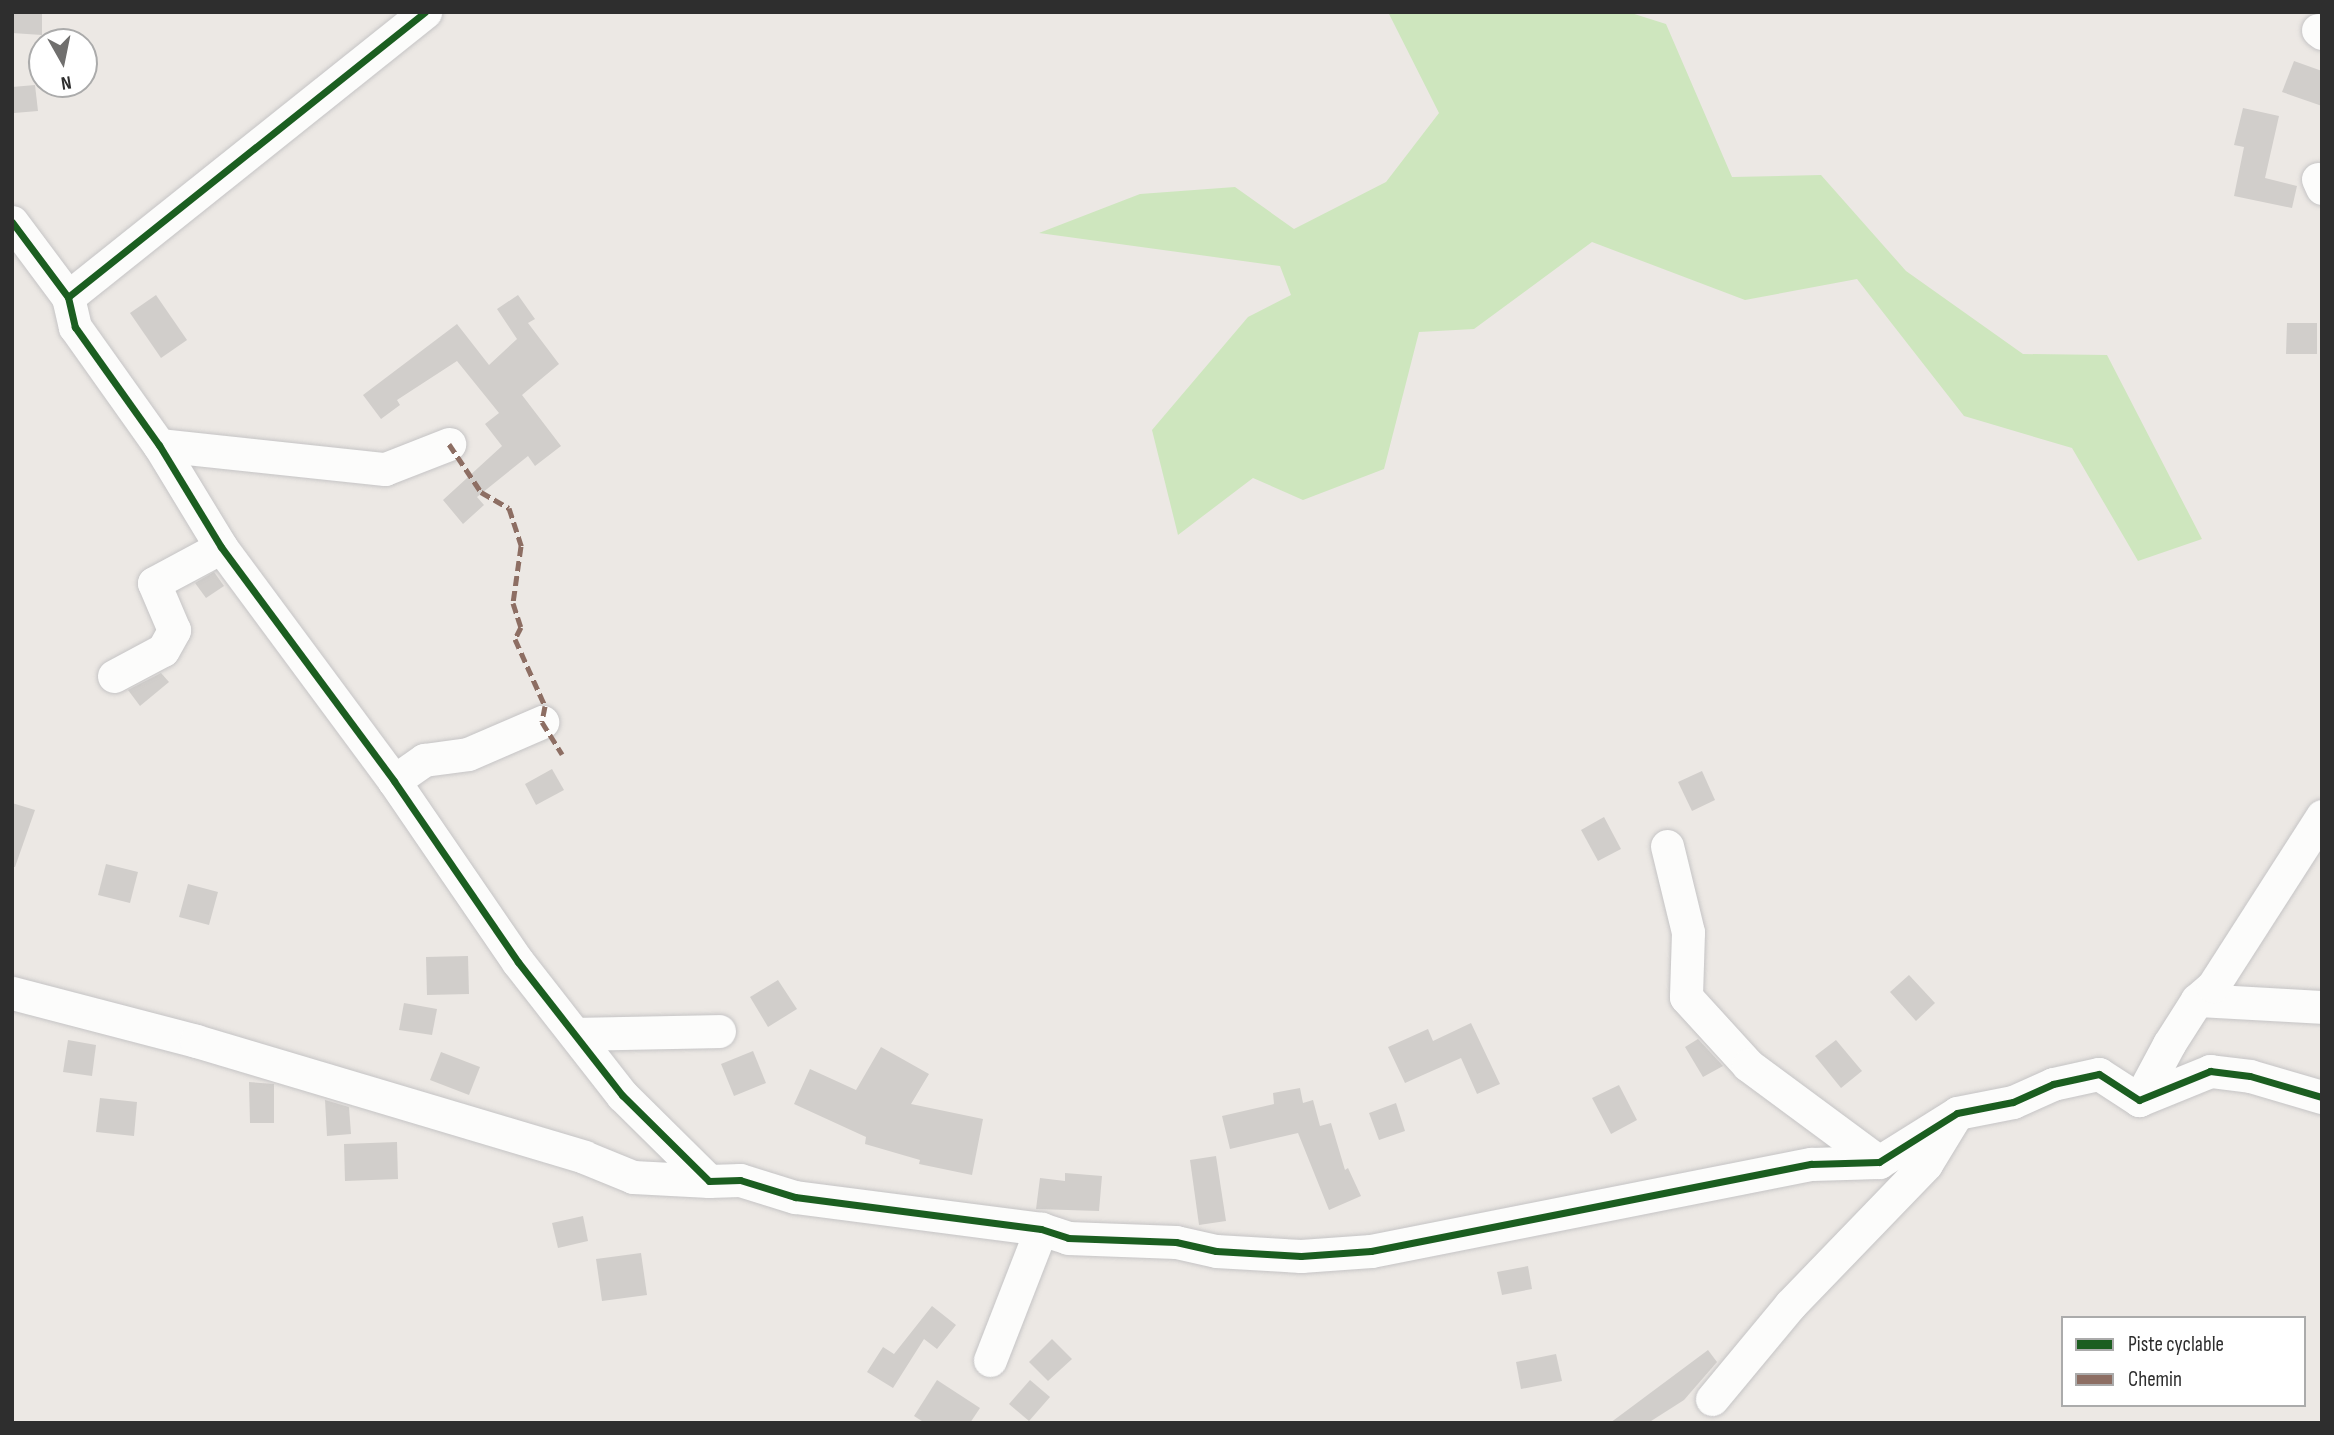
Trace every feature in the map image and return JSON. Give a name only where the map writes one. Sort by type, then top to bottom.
[{"type":"street","points":[[68,297],[425,12]]},
{"type":"street","points":[[12,222],[68,297],[75,327],[159,445],[221,547],[394,781],[518,962],[622,1095],[709,1181]]},
{"type":"street","points":[[159,445],[385,468],[449,444]]},
{"type":"street","points":[[114,676],[163,650],[174,631],[154,583],[221,547]]},
{"type":"street","points":[[394,781],[424,760],[468,754],[542,722]]},
{"type":"street","points":[[2139,1100],[2197,1000],[2213,986],[2322,816]]},
{"type":"street","points":[[1667,846],[1688,932],[1686,997],[1748,1065],[1879,1162]]},
{"type":"street","points":[[12,993],[196,1041],[584,1157],[633,1177],[740,1180],[795,1196],[1041,1229],[1068,1238],[1175,1242],[1270,1256],[1371,1251],[1811,1164],[1879,1162],[1957,1113],[2013,1102],[2053,1084],[2099,1074],[2139,1100]]},
{"type":"street","points":[[2197,1000],[2322,1007]]},
{"type":"street","points":[[576,1034],[719,1031]]},
{"type":"street","points":[[2139,1100],[2210,1072],[2250,1076],[2322,1097]]},
{"type":"street","points":[[1712,1399],[1790,1305],[1926,1164],[1957,1113]]},
{"type":"street","points":[[990,1360],[1041,1229]]},
{"type":"green space","points":[[1388,12],[1628,12],[1666,24],[1732,177],[1821,175],[1906,271],[2023,354],[2107,355],[2202,539],[2138,561],[2072,448],[1964,416],[1857,279],[1745,300],[1592,242],[1474,329],[1419,332],[1384,469],[1303,500],[1253,478],[1178,535],[1152,430],[1248,317],[1291,295],[1280,266],[1039,233],[1140,194],[1235,187],[1294,229],[1386,182],[1439,113]]},
{"type":"building","points":[[12,12],[42,12],[42,28],[28,28],[28,34],[12,33]]},
{"type":"building","points":[[2294,61],[2322,71],[2322,106],[2282,92]]},
{"type":"building","points":[[28,86],[28,98],[36,98],[38,111],[14,113],[12,87]]},
{"type":"building","points":[[2243,108],[2279,116],[2265,178],[2297,186],[2292,208],[2234,196],[2244,147],[2234,145]]},
{"type":"building","points":[[156,295],[187,340],[161,358],[130,313]]},
{"type":"building","points":[[518,295],[535,319],[528,323],[559,364],[522,395],[561,446],[535,466],[528,456],[477,497],[484,505],[463,524],[443,500],[502,446],[485,424],[499,413],[457,361],[397,400],[400,405],[381,419],[363,395],[457,324],[489,365],[517,339],[497,309]]},
{"type":"building","points":[[2287,323],[2317,323],[2317,354],[2286,354]]},
{"type":"building","points":[[214,572],[224,586],[206,598],[195,583]]},
{"type":"building","points":[[161,673],[169,682],[140,706],[128,690]]},
{"type":"building","points":[[552,769],[564,790],[536,805],[525,784]]},
{"type":"building","points":[[1702,771],[1715,800],[1692,811],[1678,782]]},
{"type":"building","points":[[12,803],[35,810],[15,867],[12,867]]},
{"type":"building","points":[[1604,817],[1621,849],[1598,861],[1581,830]]},
{"type":"building","points":[[106,864],[138,872],[130,903],[98,895]]},
{"type":"building","points":[[188,884],[218,892],[209,925],[179,917]]},
{"type":"building","points":[[468,956],[469,994],[427,995],[426,957]]},
{"type":"building","points":[[1909,975],[1935,1003],[1916,1021],[1890,992]]},
{"type":"building","points":[[778,980],[797,1009],[768,1027],[750,997]]},
{"type":"building","points":[[404,1003],[437,1009],[432,1035],[399,1030]]},
{"type":"building","points":[[1471,1023],[1500,1084],[1477,1094],[1461,1058],[1405,1083],[1388,1047],[1428,1029],[1433,1041]]},
{"type":"building","points":[[1698,1039],[1723,1066],[1703,1077],[1685,1047]]},
{"type":"building","points":[[68,1040],[96,1045],[92,1076],[63,1072]]},
{"type":"building","points":[[1836,1040],[1862,1071],[1841,1088],[1815,1056]]},
{"type":"building","points":[[881,1047],[929,1074],[911,1104],[983,1119],[972,1175],[919,1164],[920,1160],[865,1144],[866,1137],[794,1104],[810,1069],[856,1090]]},
{"type":"building","points":[[753,1051],[766,1083],[734,1096],[721,1064]]},
{"type":"building","points":[[441,1052],[480,1067],[469,1095],[430,1080]]},
{"type":"building","points":[[249,1082],[274,1084],[274,1123],[250,1123]]},
{"type":"building","points":[[1619,1085],[1637,1120],[1611,1134],[1592,1098]]},
{"type":"building","points":[[1300,1088],[1303,1103],[1313,1100],[1320,1126],[1331,1123],[1345,1170],[1348,1168],[1361,1196],[1329,1210],[1298,1133],[1230,1149],[1222,1116],[1274,1104],[1273,1093]]},
{"type":"building","points":[[100,1098],[137,1102],[134,1136],[96,1132]]},
{"type":"building","points":[[325,1100],[349,1107],[351,1134],[327,1136]]},
{"type":"building","points":[[1396,1103],[1405,1131],[1379,1140],[1369,1113]]},
{"type":"building","points":[[397,1142],[398,1179],[345,1181],[344,1144]]},
{"type":"building","points":[[1216,1156],[1226,1221],[1199,1225],[1190,1160]]},
{"type":"building","points":[[1065,1173],[1102,1176],[1099,1211],[1036,1209],[1040,1178],[1065,1181]]},
{"type":"building","points":[[583,1216],[588,1241],[558,1248],[552,1223]]},
{"type":"building","points":[[641,1253],[647,1295],[602,1301],[596,1259]]},
{"type":"building","points":[[1528,1266],[1532,1289],[1502,1295],[1497,1272]]},
{"type":"building","points":[[932,1306],[956,1325],[937,1349],[924,1339],[893,1388],[867,1372],[883,1347],[894,1354]]},
{"type":"building","points":[[1052,1339],[1072,1359],[1048,1381],[1029,1362]]},
{"type":"building","points":[[1708,1350],[1717,1362],[1684,1400],[1648,1423],[1610,1423]]},
{"type":"building","points":[[1556,1354],[1562,1381],[1521,1389],[1516,1362]]},
{"type":"building","points":[[937,1380],[980,1408],[970,1423],[925,1423],[914,1416]]},
{"type":"building","points":[[1030,1380],[1050,1397],[1029,1421],[1009,1404]]},
{"type":"marked path","points":[[449,444],[481,492],[509,508],[521,546],[513,603],[521,627],[515,639],[545,706],[542,722],[562,754]]},
{"type":"cycle path","points":[[68,297],[425,12]]},
{"type":"cycle path","points":[[12,222],[68,297],[75,327],[159,445],[221,547],[394,781],[518,962],[622,1095],[709,1181],[740,1180],[795,1197],[1041,1229],[1068,1238],[1176,1242],[1216,1251],[1301,1256],[1371,1251],[1811,1164],[1879,1162],[1957,1113],[2013,1102],[2053,1084],[2099,1074],[2139,1100],[2210,1071],[2250,1076],[2322,1097]]}]
